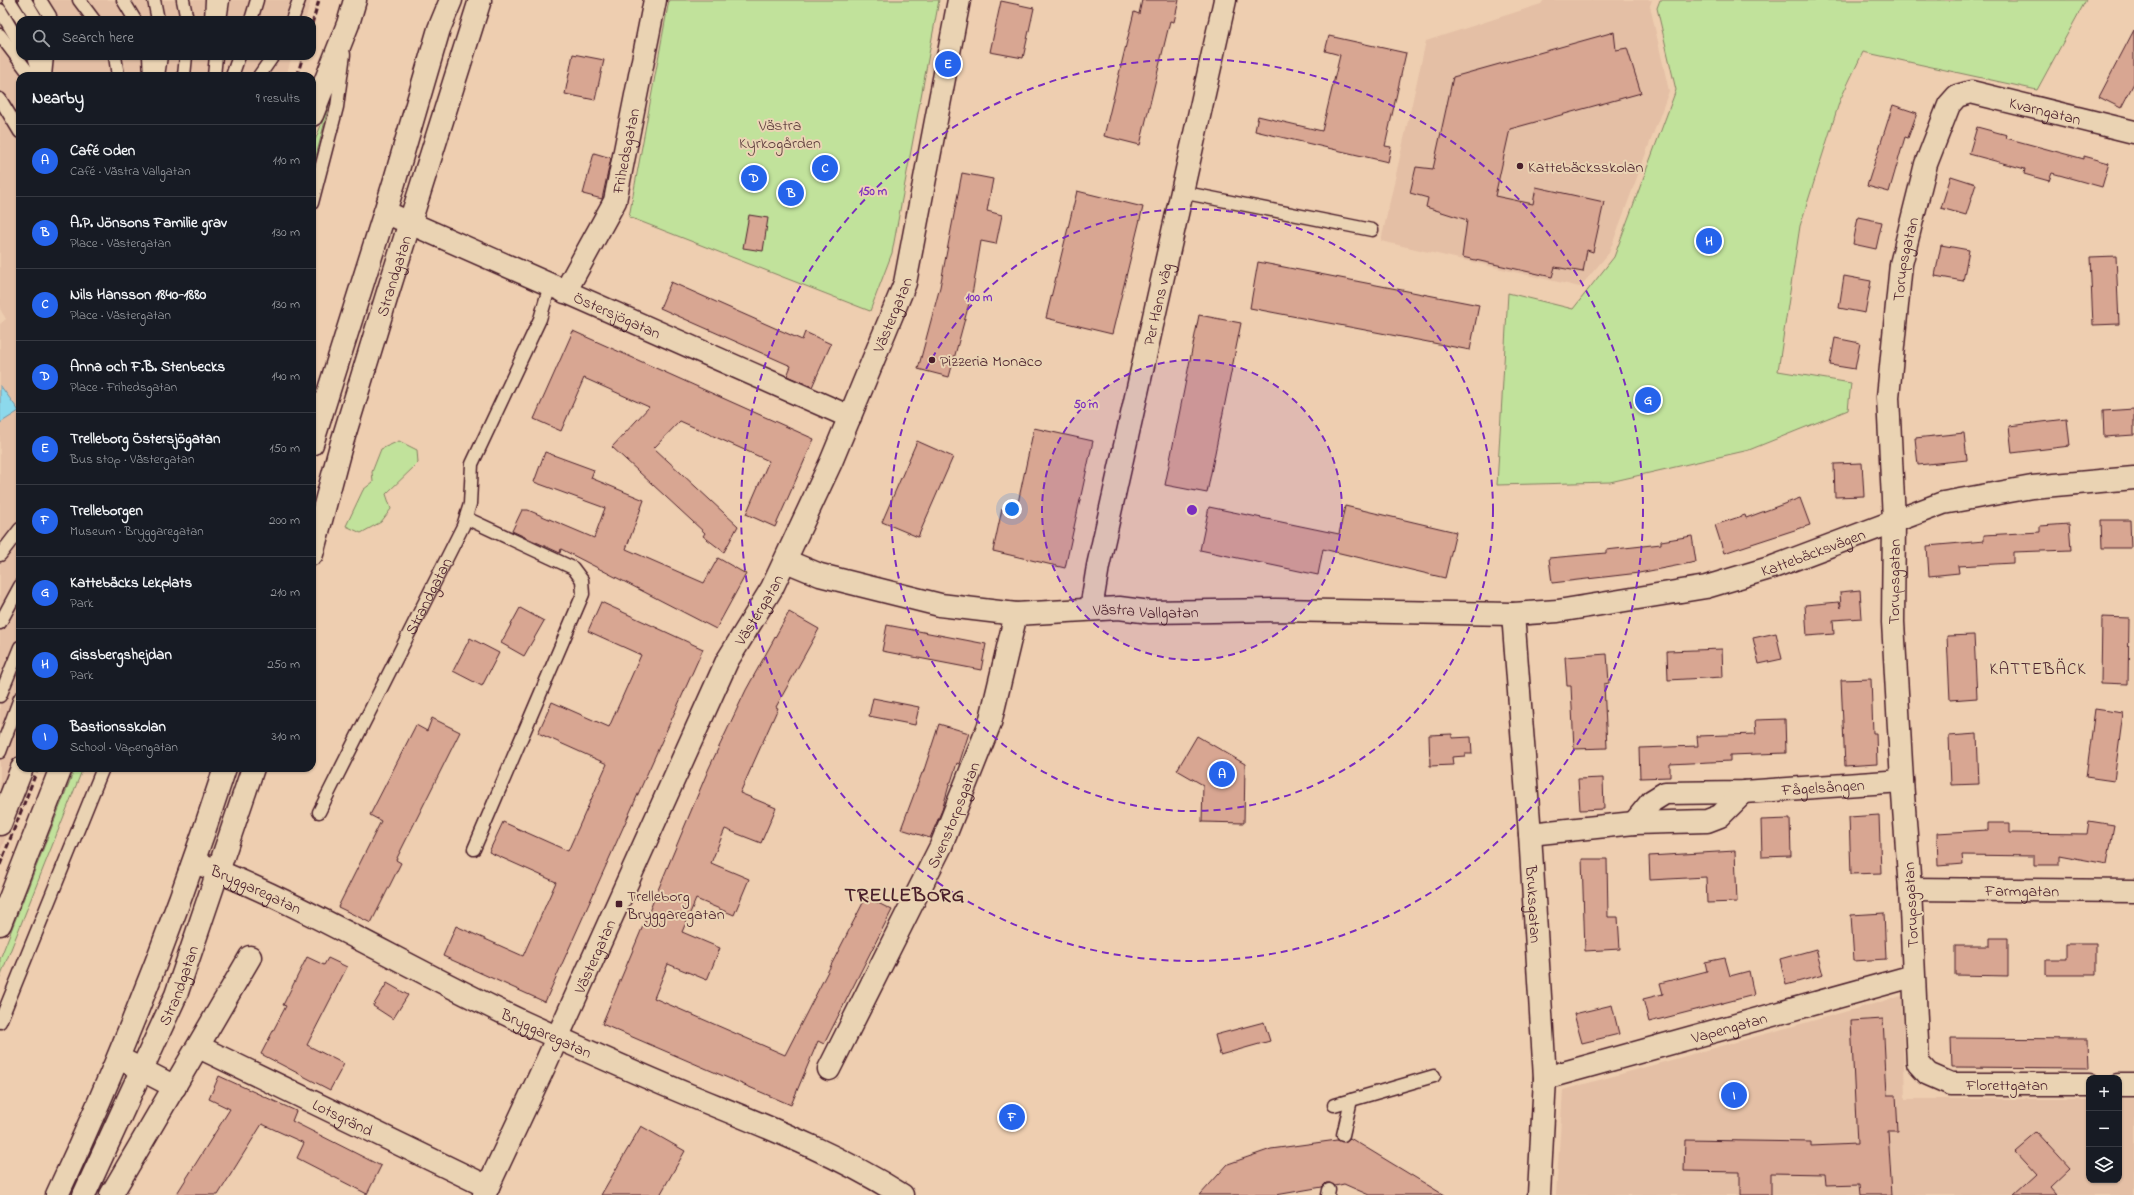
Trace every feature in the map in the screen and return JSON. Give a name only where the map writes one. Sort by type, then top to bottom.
[{"type":"main road","points":[[316,105],[348,24],[355,0]]},
{"type":"main road","name":"Strandgatan","points":[[316,431],[385,212],[439,29],[451,0]]},
{"type":"main road","name":"Strandgatan","points":[[316,539],[340,449],[469,31],[480,0]]},
{"type":"main road","name":"Frihedsgatan","points":[[558,288],[615,201],[655,0]]},
{"type":"main road","name":"Västergatan","points":[[486,1191],[727,662],[772,588],[786,561],[850,417],[906,283],[959,0]]},
{"type":"main road","name":"Per Hans väg","points":[[1091,609],[1100,558],[1224,0]]},
{"type":"main road","name":"Kvarngatan","points":[[1957,96],[1971,92],[2134,132]]},
{"type":"main road","name":"Torupsgatan","points":[[1928,1074],[1918,1063],[1910,889],[1893,622],[1894,520],[1888,397],[1901,264],[1926,164],[1949,105],[1957,96]]},
{"type":"main road","name":"Östersjögatan","points":[[385,212],[850,417]]},
{"type":"main road","name":"Kattebäcksvägen","points":[[1513,614],[1558,611],[1706,587],[1773,567],[1894,520],[1943,503],[2032,487],[2134,478]]},
{"type":"main road","name":"Västra Vallgatan","points":[[786,561],[820,575],[940,605],[1016,614],[1119,608],[1150,612],[1275,610],[1513,614]]},
{"type":"main road","name":"Svenstorpsgatan","points":[[829,1069],[941,846],[990,722],[1016,614]]},
{"type":"main road","name":"Bruksgatan","points":[[1513,614],[1530,834],[1545,1078],[1540,1195]]},
{"type":"main road","points":[[0,824],[20,772]]},
{"type":"main road","points":[[0,924],[60,772]]},
{"type":"main road","name":"Strandgatan","points":[[58,1195],[119,1058],[195,862],[224,772]]},
{"type":"main road","name":"Strandgatan","points":[[84,1195],[176,995],[252,772]]},
{"type":"main road","name":"Fågelsången","points":[[1634,823],[1652,801],[1665,793],[1744,792],[1902,781]]},
{"type":"main road","points":[[1530,834],[1634,823],[1707,821],[1720,816],[1744,792]]},
{"type":"main road","name":"Bryggaregatan","points":[[195,862],[248,883],[458,992],[688,1095],[785,1134],[880,1181],[902,1195]]},
{"type":"main road","name":"Farmgatan","points":[[1910,889],[2134,891]]},
{"type":"main road","points":[[111,1195],[199,1047],[250,957]]},
{"type":"main road","name":"Vapengatan","points":[[1545,1078],[1913,976]]},
{"type":"main road","name":"Lotsgränd","points":[[199,1047],[486,1191]]},
{"type":"main road","points":[[119,1058],[143,1069],[175,1087]]},
{"type":"main road","name":"Florettgatan","points":[[1928,1074],[1951,1084],[2086,1084]]},
{"type":"main road","points":[[2122,1085],[2134,1085]]},
{"type":"lane","points":[[9,0],[19,16]]},
{"type":"lane","points":[[25,0],[35,16]]},
{"type":"lane","points":[[40,0],[50,16]]},
{"type":"lane","points":[[79,0],[91,16]]},
{"type":"lane","points":[[123,0],[133,16]]},
{"type":"lane","points":[[135,0],[138,16]]},
{"type":"lane","points":[[211,16],[212,0]]},
{"type":"lane","points":[[221,16],[223,0]]},
{"type":"lane","points":[[244,16],[249,0]]},
{"type":"lane","points":[[252,16],[257,0]]},
{"type":"lane","points":[[293,16],[298,0]]},
{"type":"lane","points":[[155,3],[157,16]]},
{"type":"lane","points":[[0,10],[16,37]]},
{"type":"lane","points":[[316,188],[337,107],[348,24]]},
{"type":"lane","points":[[0,35],[16,56]]},
{"type":"lane","points":[[19,60],[28,72]]},
{"type":"lane","points":[[28,60],[34,72]]},
{"type":"lane","points":[[35,60],[39,72]]},
{"type":"lane","points":[[42,60],[43,72]]},
{"type":"lane","points":[[45,72],[46,60]]},
{"type":"lane","points":[[116,60],[117,72]]},
{"type":"lane","points":[[149,60],[150,72]]},
{"type":"lane","points":[[159,72],[160,60]]},
{"type":"lane","points":[[184,72],[186,60]]},
{"type":"lane","points":[[208,72],[210,60]]},
{"type":"lane","points":[[214,72],[216,60]]},
{"type":"lane","points":[[228,72],[231,60]]},
{"type":"lane","points":[[233,72],[238,60]]},
{"type":"lane","points":[[262,72],[270,60]]},
{"type":"lane","points":[[0,99],[16,125]]},
{"type":"lane","points":[[1181,192],[1372,230]]},
{"type":"lane","name":"Strandgatan","points":[[319,812],[466,518],[470,504],[472,464],[540,319],[558,288]]},
{"type":"lane","points":[[466,518],[573,568],[582,580],[583,594],[474,849]]},
{"type":"lane","points":[[0,555],[16,534]]},
{"type":"lane","points":[[0,623],[16,593]]},
{"type":"lane","points":[[0,696],[16,658]]},
{"type":"lane","points":[[0,752],[16,709]]},
{"type":"lane","points":[[0,1022],[101,772]]},
{"type":"lane","points":[[1334,1105],[1434,1076]]},
{"type":"lane","points":[[1343,1135],[1351,1100]]},
{"type":"shaded area","points":[[0,0],[311,0],[306,16],[16,16],[16,60],[291,60],[287,72],[16,72],[16,407],[0,385],[0,324],[6,319],[0,309]]},
{"type":"shaded area","name":"Kattebäcksskolan","points":[[1544,0],[1652,0],[1650,6],[1669,91],[1609,253],[1580,287],[1381,241],[1426,41],[1541,4]]},
{"type":"shaded area","points":[[16,413],[16,772],[31,772],[0,852],[0,423]]},
{"type":"shaded area","points":[[1902,996],[1905,1099],[2086,1099],[2086,1183],[2122,1183],[2122,1099],[2134,1099],[2134,1195],[1556,1195],[1563,1090]]},
{"type":"green space","name":"Västra Kyrkogården","points":[[669,0],[939,0],[892,253],[870,311],[629,217]]},
{"type":"green space","points":[[1660,0],[2086,0],[2037,90],[1863,52],[1840,100],[1800,226],[1778,371],[1851,383],[1848,410],[1749,450],[1610,482],[1497,485],[1508,293],[1573,309],[1614,257],[1676,90],[1657,8]]},
{"type":"green space","points":[[329,105],[316,156],[316,138]]},
{"type":"green space","points":[[399,441],[417,450],[418,463],[386,494],[391,509],[381,522],[361,533],[346,526],[363,490],[373,482],[372,472],[381,449]]},
{"type":"green space","points":[[73,772],[81,772],[0,977],[0,959]]},
{"type":"water","points":[[0,385],[16,407],[16,413],[0,423]]},
{"type":"building","points":[[1142,0],[1179,0],[1174,22],[1170,21],[1140,145],[1104,136],[1134,12],[1139,14]]},
{"type":"building","points":[[1001,1],[1034,8],[1023,58],[990,52]]},
{"type":"building","points":[[2134,30],[2134,83],[2121,108],[2099,97]]},
{"type":"building","points":[[1614,32],[1616,50],[1627,48],[1641,93],[1510,129],[1495,196],[1533,204],[1536,187],[1604,202],[1593,252],[1587,250],[1583,272],[1555,267],[1552,277],[1462,257],[1467,220],[1426,207],[1428,198],[1410,193],[1416,167],[1433,169],[1453,77]]},
{"type":"building","points":[[1329,36],[1406,53],[1385,146],[1391,147],[1388,162],[1255,131],[1258,116],[1322,131],[1340,55],[1325,51]]},
{"type":"building","points":[[573,54],[604,60],[595,100],[565,94]]},
{"type":"building","points":[[1893,105],[1917,113],[1908,138],[1905,137],[1889,192],[1867,186]]},
{"type":"building","points":[[1977,127],[2007,135],[2006,138],[2084,159],[2084,156],[2109,163],[2102,187],[2052,173],[2049,181],[2024,174],[2025,169],[1969,154]]},
{"type":"building","points":[[594,153],[611,158],[602,199],[583,194]]},
{"type":"building","points":[[962,173],[993,179],[987,211],[1002,215],[996,244],[981,241],[973,289],[949,377],[918,369],[940,287]]},
{"type":"building","points":[[1951,176],[1976,184],[1966,215],[1941,208]]},
{"type":"building","points":[[1077,191],[1143,207],[1112,334],[1046,318]]},
{"type":"building","points":[[749,215],[768,218],[763,251],[743,248]]},
{"type":"building","points":[[1858,217],[1882,222],[1876,249],[1853,244]]},
{"type":"building","points":[[1941,245],[1969,250],[1963,281],[1935,276]]},
{"type":"building","points":[[2116,256],[2119,324],[2093,325],[2090,257]]},
{"type":"building","points":[[1258,262],[1479,305],[1470,350],[1250,308]]},
{"type":"building","points":[[1844,276],[1871,281],[1865,313],[1839,308]]},
{"type":"building","points":[[671,282],[802,340],[805,332],[831,344],[812,387],[787,376],[791,366],[660,308]]},
{"type":"building","points":[[1199,315],[1241,323],[1207,493],[1165,485]]},
{"type":"building","points":[[573,331],[814,439],[775,527],[746,514],[769,461],[680,421],[654,448],[738,526],[724,552],[703,536],[705,533],[612,447],[649,407],[584,378],[561,431],[534,419]]},
{"type":"building","points":[[1835,338],[1860,343],[1855,369],[1830,365]]},
{"type":"building","points":[[2134,409],[2134,435],[2104,437],[2103,411]]},
{"type":"building","points":[[2067,419],[2070,446],[2012,453],[2009,426]]},
{"type":"building","points":[[1034,428],[1093,441],[1065,568],[993,551],[1002,509],[1016,512]]},
{"type":"building","points":[[1964,433],[1967,460],[1918,465],[1915,438]]},
{"type":"building","points":[[917,441],[953,457],[918,537],[882,522]]},
{"type":"building","points":[[545,452],[594,470],[591,478],[644,500],[626,549],[704,583],[718,558],[746,574],[716,629],[561,549],[560,553],[512,531],[522,510],[528,510],[594,538],[605,508],[534,482]]},
{"type":"building","points":[[1862,463],[1864,496],[1835,497],[1834,464]]},
{"type":"building","points":[[1800,498],[1810,525],[1724,553],[1715,525],[1745,515],[1746,518]]},
{"type":"building","points":[[1345,506],[1456,532],[1445,578],[1323,549],[1318,575],[1200,550],[1209,507],[1339,534]]},
{"type":"building","points":[[2101,520],[2130,520],[2131,548],[2102,548]]},
{"type":"building","points":[[2069,524],[2071,550],[2013,552],[2013,563],[1958,566],[1959,573],[1929,576],[1927,546],[1984,541],[1984,535],[2040,532],[2040,526]]},
{"type":"building","points":[[1692,536],[1696,562],[1639,573],[1552,583],[1549,558],[1606,553],[1606,550],[1661,544],[1661,541]]},
{"type":"building","points":[[1860,590],[1862,618],[1833,620],[1834,634],[1807,636],[1805,605],[1839,602],[1841,608],[1840,592]]},
{"type":"building","points":[[601,602],[703,649],[545,1002],[443,956],[456,926],[523,956],[556,882],[489,852],[503,822],[568,851],[607,764],[538,733],[552,702],[609,727],[641,655],[588,631]]},
{"type":"building","points":[[520,608],[544,621],[524,656],[501,643]]},
{"type":"building","points":[[789,612],[819,629],[776,707],[778,708],[740,793],[776,808],[761,843],[725,829],[711,863],[749,879],[734,915],[696,899],[682,932],[720,948],[707,980],[668,964],[654,998],[785,1055],[866,897],[892,910],[824,1044],[818,1041],[791,1105],[602,1024],[709,768],[746,690]]},
{"type":"building","points":[[2102,617],[2129,618],[2128,684],[2101,683]]},
{"type":"building","points":[[887,625],[986,644],[981,670],[882,651]]},
{"type":"building","points":[[1776,633],[1782,659],[1759,664],[1753,638]]},
{"type":"building","points":[[1974,635],[1977,698],[1950,700],[1947,636]]},
{"type":"building","points":[[470,638],[499,653],[482,686],[453,671]]},
{"type":"building","points":[[1722,649],[1723,677],[1668,680],[1667,651]]},
{"type":"building","points":[[1607,654],[1609,683],[1604,684],[1607,748],[1574,749],[1571,686],[1567,686],[1565,657]]},
{"type":"building","points":[[1871,679],[1873,733],[1876,733],[1877,764],[1845,766],[1841,680]]},
{"type":"building","points":[[873,698],[919,707],[915,725],[869,716]]},
{"type":"building","points":[[2095,709],[2123,713],[2114,781],[2086,777]]},
{"type":"building","points":[[432,718],[460,732],[396,860],[401,863],[371,923],[338,907],[381,821],[370,815],[416,725],[427,731]]},
{"type":"building","points":[[1785,719],[1786,753],[1730,755],[1730,761],[1670,764],[1670,777],[1640,778],[1639,748],[1698,746],[1697,736],[1756,734],[1755,720]]},
{"type":"building","points":[[939,724],[969,733],[959,764],[957,763],[950,782],[942,810],[930,838],[901,829],[923,773]]},
{"type":"building","points":[[1452,734],[1452,738],[1471,737],[1472,754],[1452,757],[1453,765],[1430,766],[1429,735]]},
{"type":"building","points":[[1977,734],[1979,784],[1951,785],[1949,736]]},
{"type":"building","points":[[1197,736],[1245,764],[1244,823],[1202,822],[1203,785],[1177,770]]},
{"type":"building","points":[[1603,778],[1604,809],[1580,810],[1578,779]]},
{"type":"building","points":[[1879,815],[1881,873],[1851,874],[1849,817]]},
{"type":"building","points":[[1790,819],[1791,856],[1762,857],[1761,820]]},
{"type":"building","points":[[2089,821],[2114,825],[2107,864],[2059,855],[2059,865],[2034,865],[2034,856],[1962,855],[1963,864],[1938,866],[1937,833],[1988,830],[1988,823],[2010,823],[2010,833],[2087,834]]},
{"type":"building","points":[[1735,851],[1737,902],[1707,903],[1706,877],[1650,880],[1649,856]]},
{"type":"building","points":[[1582,859],[1607,859],[1608,917],[1618,917],[1620,949],[1585,951]]},
{"type":"building","points":[[1884,913],[1886,959],[1854,961],[1851,915]]},
{"type":"building","points":[[1990,938],[2008,938],[2008,976],[1955,975],[1955,946],[1990,946]]},
{"type":"building","points":[[2066,944],[2096,944],[2096,975],[2046,975],[2046,959],[2066,959]]},
{"type":"building","points":[[1816,949],[1823,975],[1786,985],[1780,959]]},
{"type":"building","points":[[307,957],[324,965],[328,958],[347,967],[307,1045],[344,1064],[330,1090],[261,1054],[286,1006],[283,1005]]},
{"type":"building","points":[[1725,958],[1730,976],[1749,971],[1754,995],[1649,1022],[1643,999],[1663,994],[1660,983],[1707,971],[1705,962]]},
{"type":"building","points":[[387,983],[408,995],[393,1019],[373,1006]]},
{"type":"building","points":[[1612,1005],[1619,1034],[1582,1043],[1574,1014]]},
{"type":"building","points":[[1883,1019],[1887,1095],[1896,1095],[1898,1131],[1888,1131],[1892,1195],[1860,1195],[1859,1184],[1826,1185],[1825,1174],[1771,1173],[1771,1195],[1740,1195],[1740,1172],[1684,1171],[1685,1140],[1811,1142],[1811,1146],[1857,1144],[1851,1021]]},
{"type":"building","points":[[1264,1022],[1270,1041],[1220,1055],[1215,1035]]},
{"type":"building","points":[[1951,1038],[2087,1039],[2088,1068],[1952,1067]]},
{"type":"building","points":[[219,1076],[296,1111],[292,1121],[381,1166],[367,1194],[297,1158],[304,1143],[262,1124],[218,1195],[176,1195],[230,1109],[209,1099]]},
{"type":"building","points":[[641,1126],[685,1151],[660,1195],[601,1195]]},
{"type":"building","points":[[2036,1132],[2070,1169],[2050,1188],[2056,1195],[2014,1195],[2037,1174],[2015,1150]]},
{"type":"building","points":[[1350,1138],[1444,1195],[1369,1195],[1344,1184],[1335,1186],[1330,1183],[1326,1183],[1322,1187],[1276,1195],[1200,1195],[1228,1164],[1271,1149],[1337,1140],[1345,1142]]},
{"type":"railway","points":[[314,16],[319,0]]},
{"type":"railway","points":[[298,72],[302,60]]},
{"type":"railway","points":[[0,865],[36,772]]},
{"type":"place","name":"Trelleborg Östersjögatan","points":[[948,64]]},
{"type":"place","name":"Kattebäcksskolan","points":[[1520,166]]},
{"type":"place","name":"Nils Hansson 1840-1880","points":[[825,168]]},
{"type":"place","name":"Anna och F.B. Stenbecks","points":[[754,178]]},
{"type":"place","name":"A.P. Jönsons Familie grav","points":[[791,193]]},
{"type":"place","name":"Gissbergshejdan","points":[[1709,241]]},
{"type":"place","name":"Pizzeria Monaco","points":[[932,360]]},
{"type":"place","name":"Kattebäcks Lekplats","points":[[1648,400]]},
{"type":"place","name":"Café Oden","points":[[1222,774]]},
{"type":"place","name":"Trelleborg Bryggaregatan","points":[[619,904]]},
{"type":"place","name":"Bastionsskolan","points":[[1734,1095]]},
{"type":"place","name":"Trelleborgen","points":[[1012,1117]]},
{"type":"district","name":"KATTEBÄCK","points":[[2038,668]]},
{"type":"district","name":"TRELLEBORG","points":[[905,894]]}]
